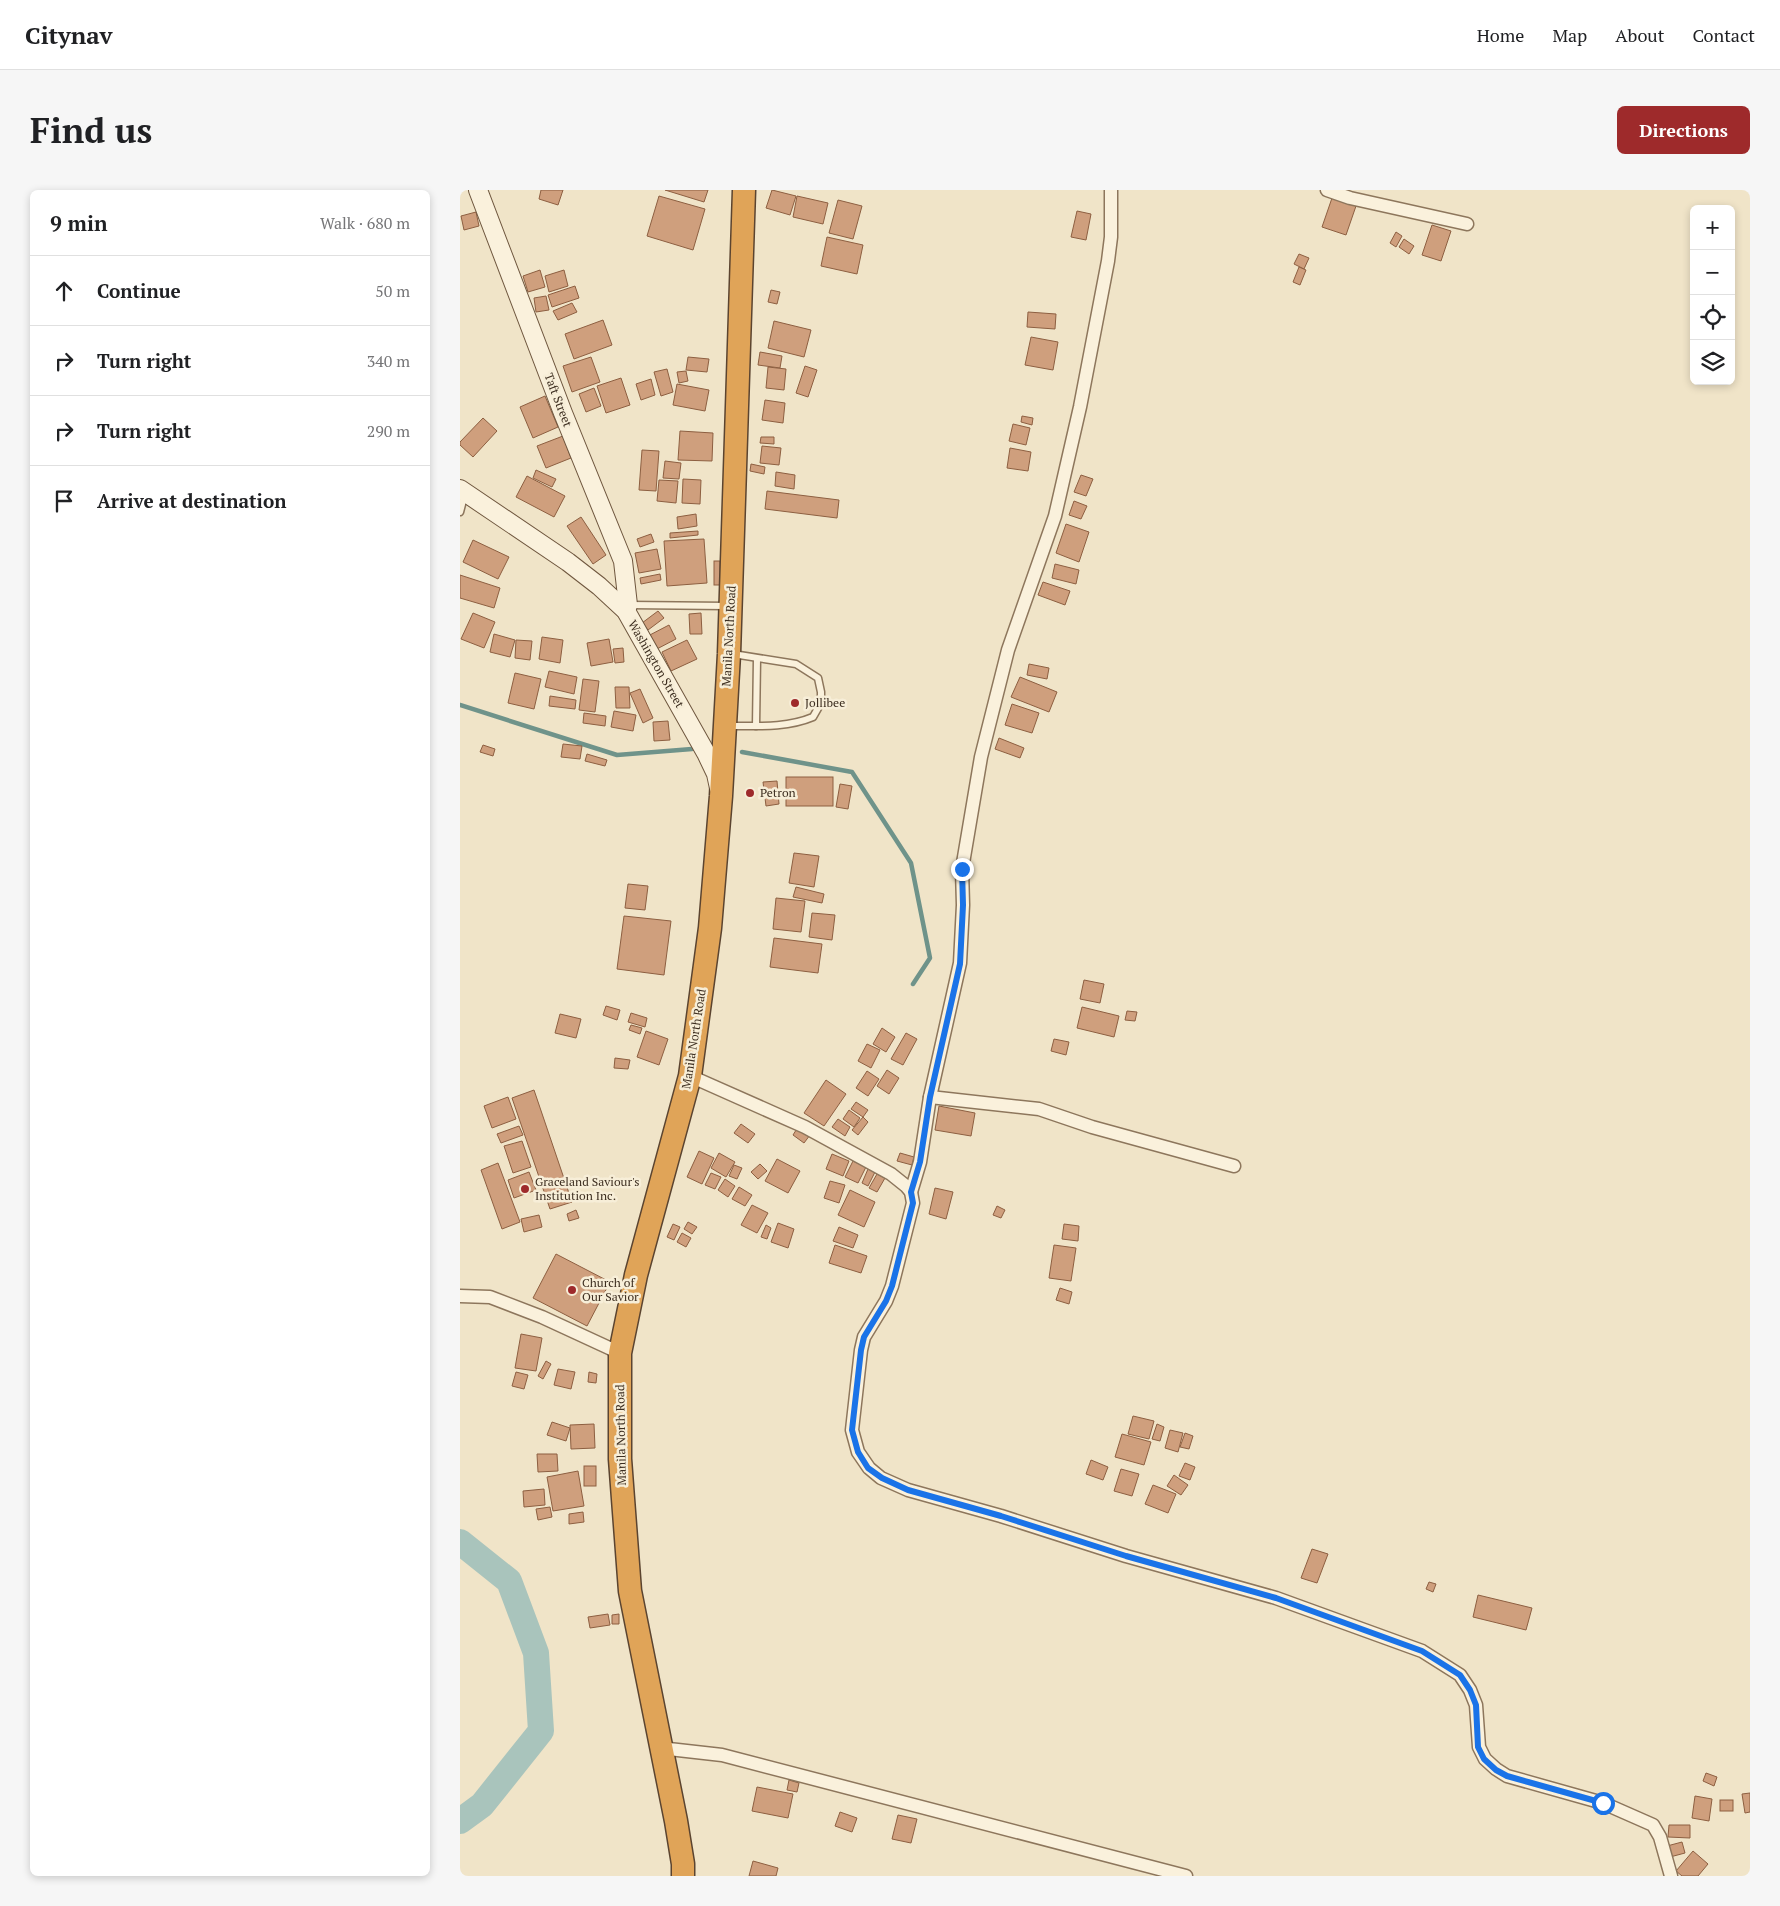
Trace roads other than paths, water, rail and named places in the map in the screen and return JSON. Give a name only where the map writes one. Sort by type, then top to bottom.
[{"type":"highway","name":"Manila North Road","points":[[683,1876],[684,1864],[630,1591],[620,1459],[620,1353],[636,1275],[690,1076],[710,928],[721,796],[729,654],[744,190]]},
{"type":"street","name":"Taft Street","points":[[478,190],[563,413],[623,561],[627,608]]},
{"type":"street","points":[[1111,190],[1111,237],[1108,261],[1080,407],[1054,516],[1008,650],[981,757],[962,869],[963,905],[960,964],[930,1097],[920,1162],[911,1192],[913,1203],[892,1286],[886,1301],[864,1337],[861,1350],[852,1430],[858,1452],[868,1468],[882,1478],[908,1490],[1001,1516],[1126,1556],[1276,1598],[1422,1651],[1460,1675],[1470,1690],[1476,1705],[1478,1747],[1484,1759],[1496,1770],[1507,1776],[1603,1803],[1652,1825],[1660,1837],[1666,1865],[1671,1876]]},
{"type":"street","points":[[1327,190],[1350,198],[1467,224]]},
{"type":"street","name":"Washington Street","points":[[463,490],[568,562],[627,608],[706,753],[716,774],[721,796]]},
{"type":"street","points":[[690,1076],[805,1127],[891,1174],[911,1192]]},
{"type":"street","points":[[930,1097],[1039,1109],[1092,1127],[1234,1166]]},
{"type":"street","points":[[460,1296],[490,1297],[542,1317],[620,1353]]},
{"type":"street","points":[[660,1748],[722,1755],[1186,1876]]},
{"type":"lane","points":[[460,512],[463,490]]},
{"type":"lane","points":[[627,608],[730,606]]},
{"type":"lane","points":[[724,726],[756,726],[801,722],[813,717],[820,703],[822,692],[818,678],[804,667],[788,662],[729,654]]},
{"type":"lane","points":[[756,726],[757,659]]},
{"type":"waterway","points":[[460,705],[617,755],[692,749]]},
{"type":"waterway","points":[[742,752],[852,772],[911,863],[930,958],[913,984]]},
{"type":"waterway","points":[[460,1542],[509,1581],[536,1653],[541,1731],[482,1805],[460,1821]]},
{"type":"place","name":"Jollibee","points":[[795,703]]},
{"type":"place","name":"Petron","points":[[750,793]]},
{"type":"place","name":"Graceland Saviour's Institution Inc.","points":[[525,1189]]},
{"type":"place","name":"Church of Our Savior","points":[[572,1290]]}]
